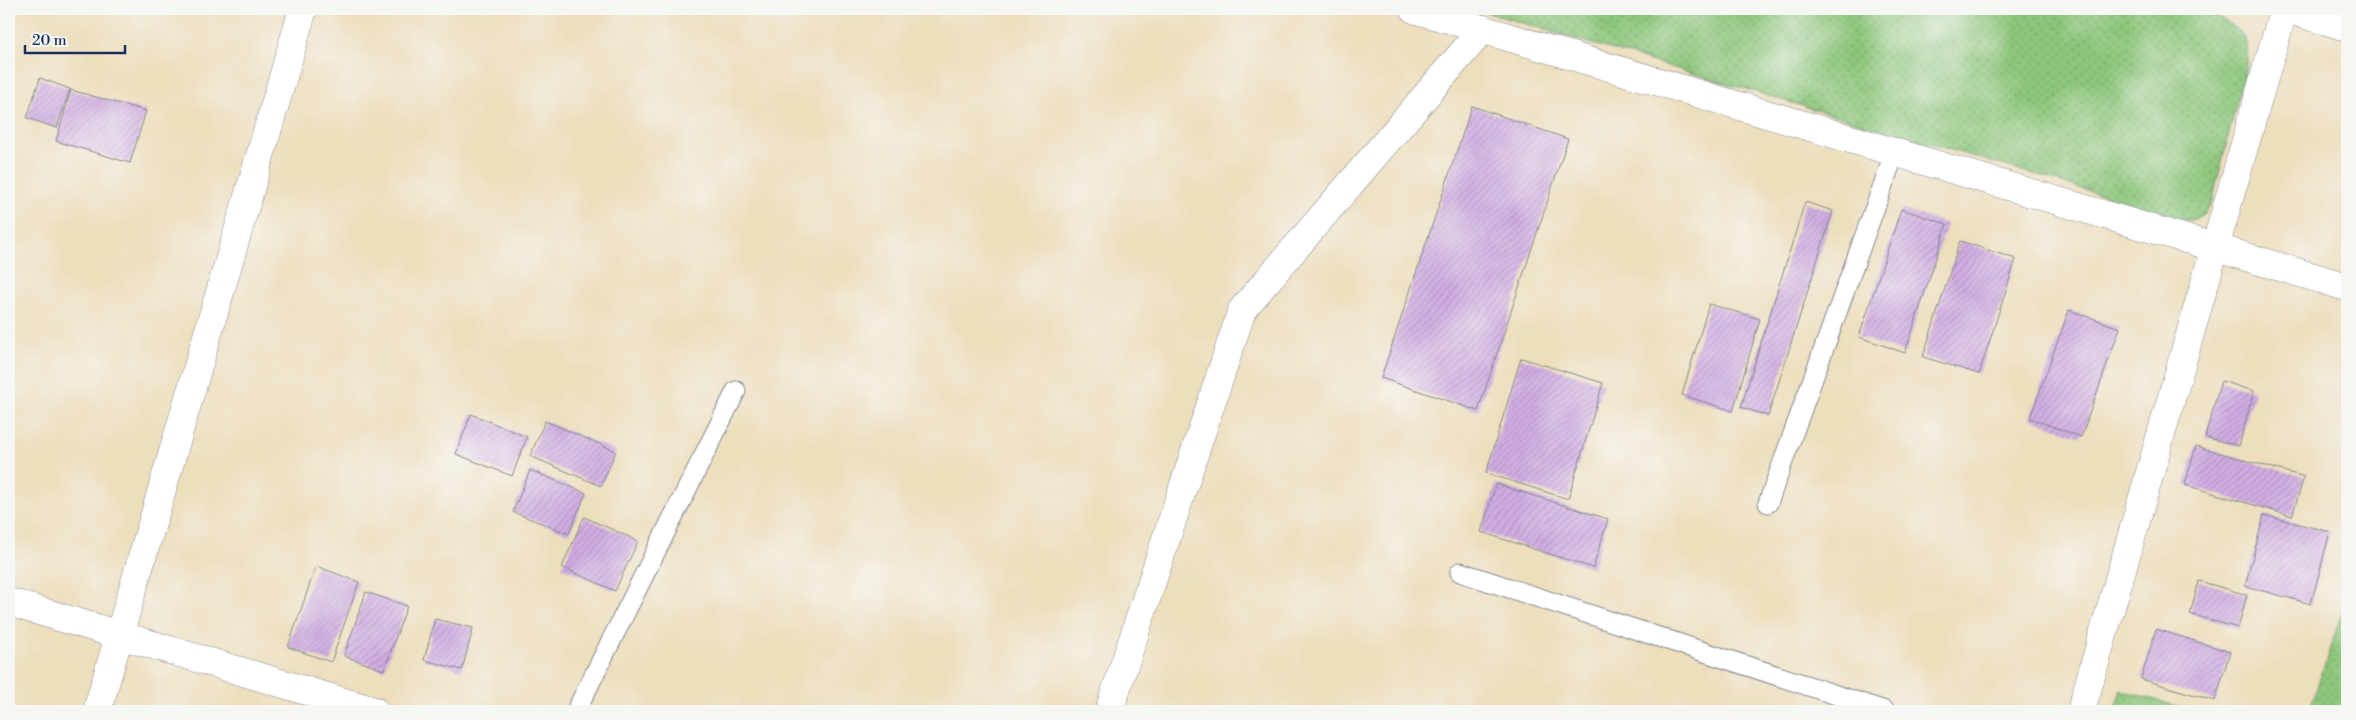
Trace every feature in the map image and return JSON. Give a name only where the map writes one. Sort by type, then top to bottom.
[{"type":"street","points":[[97,711],[303,9]]},
{"type":"street","points":[[1414,9],[2347,286]]},
{"type":"street","points":[[2081,711],[2285,9],[2347,27]]},
{"type":"street","points":[[1109,711],[1242,310],[1483,29]]},
{"type":"street","points":[[9,602],[374,711]]},
{"type":"lane","points":[[1768,503],[1895,152]]},
{"type":"lane","points":[[576,711],[736,392]]},
{"type":"lane","points":[[1460,572],[1885,711]]},
{"type":"green space","points":[[1475,9],[2192,9],[2224,21],[2239,31],[2247,45],[2247,61],[2212,202],[2205,213],[2191,221]]},
{"type":"green space","points":[[2347,598],[2347,711],[2309,711]]},
{"type":"green space","points":[[2121,690],[2194,711],[2114,711]]},
{"type":"building","points":[[40,78],[70,89],[57,128],[27,118]]},
{"type":"building","points":[[71,90],[146,111],[130,163],[56,141]]},
{"type":"building","points":[[1472,106],[1568,139],[1478,411],[1381,378]]},
{"type":"building","points":[[1805,202],[1833,211],[1768,416],[1741,407]]},
{"type":"building","points":[[1901,209],[1947,224],[1905,353],[1859,337]]},
{"type":"building","points":[[1960,241],[2016,259],[1979,374],[1923,357]]},
{"type":"building","points":[[1709,304],[1760,319],[1733,411],[1682,395]]},
{"type":"building","points":[[2069,310],[2120,328],[2081,437],[2030,418]]},
{"type":"building","points":[[1521,358],[1603,383],[1568,499],[1486,473]]},
{"type":"building","points":[[2221,381],[2254,391],[2239,446],[2205,437]]},
{"type":"building","points":[[471,414],[527,437],[512,476],[456,454]]},
{"type":"building","points":[[545,421],[616,451],[601,486],[530,456]]},
{"type":"building","points":[[2196,446],[2304,477],[2292,516],[2185,485]]},
{"type":"building","points":[[530,470],[586,493],[569,534],[513,512]]},
{"type":"building","points":[[1496,484],[1608,519],[1593,568],[1481,532]]},
{"type":"building","points":[[2264,515],[2330,532],[2311,604],[2245,586]]},
{"type":"building","points":[[584,517],[638,541],[615,591],[562,567]]},
{"type":"building","points":[[316,566],[359,582],[331,662],[288,647]]},
{"type":"building","points":[[2199,581],[2247,595],[2238,628],[2190,614]]},
{"type":"building","points":[[366,592],[407,606],[384,670],[344,656]]},
{"type":"building","points":[[435,619],[473,628],[462,670],[424,660]]},
{"type":"building","points":[[2156,629],[2230,652],[2215,701],[2141,679]]}]
